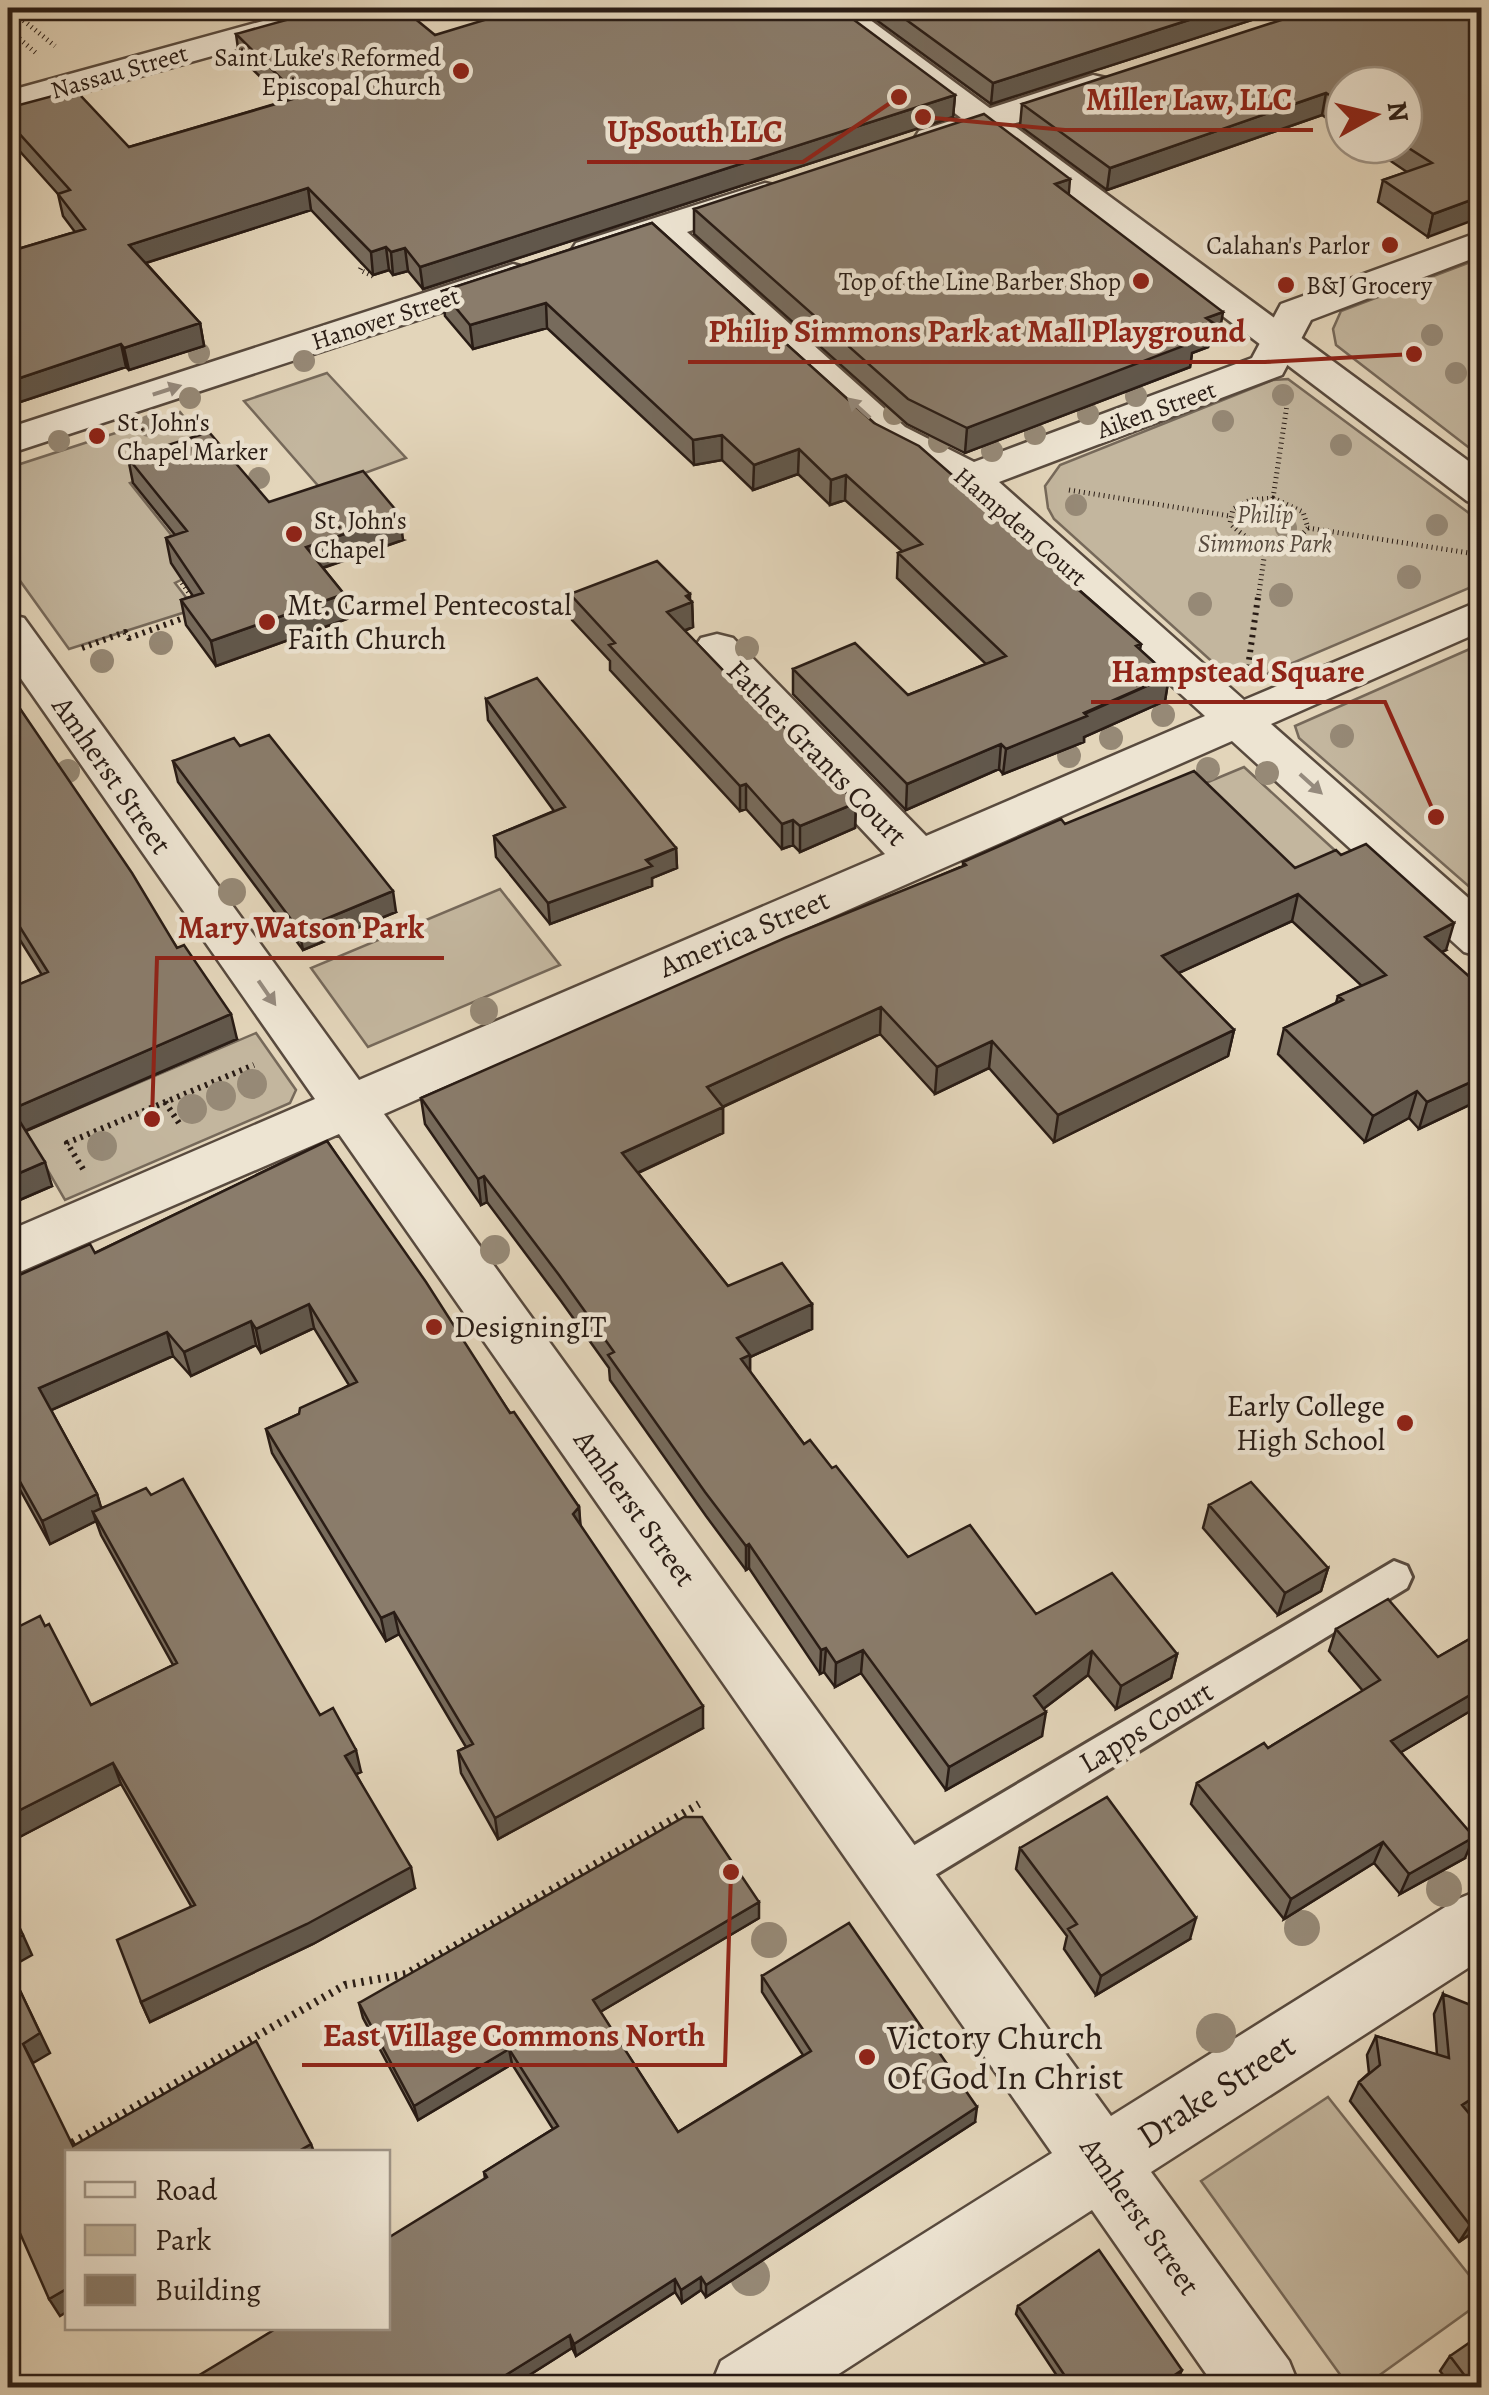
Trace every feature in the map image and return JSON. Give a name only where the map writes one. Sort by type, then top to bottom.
[{"type":"street","name":"Nassau Street","points":[[8,102],[347,8]]},
{"type":"street","points":[[833,8],[1482,492]]},
{"type":"street","points":[[899,150],[1128,75]]},
{"type":"street","name":"Hanover Street","points":[[8,442],[801,182]]},
{"type":"street","name":"Hampden Court","points":[[660,228],[890,436],[946,462],[969,478],[1242,697],[1482,940]]},
{"type":"street","name":"Aiken Street","points":[[969,478],[1255,372],[1268,366],[1296,312],[1482,242]]},
{"type":"street","name":"America Street","points":[[8,1254],[918,858],[1242,697],[1482,614]]},
{"type":"street","name":"Amherst Street","points":[[8,628],[1262,2388]]},
{"type":"street","name":"Father Grants Court","points":[[717,648],[918,858]]},
{"type":"street","name":"Drake Street","points":[[748,2388],[1482,1921]]},
{"type":"lane","name":"Lapps Court","points":[[898,1876],[1394,1577]]},
{"type":"path","points":[[8,8],[68,56]]},
{"type":"path","points":[[8,29],[48,63]]},
{"type":"path","points":[[1273,498],[1287,403]]},
{"type":"path","points":[[1053,488],[1230,516]]},
{"type":"path","points":[[1273,498],[1296,506],[1308,520],[1308,528],[1298,540],[1266,544],[1235,530],[1230,516],[1234,509],[1250,500],[1273,498]]},
{"type":"path","points":[[1308,528],[1482,555]]},
{"type":"path","points":[[1242,697],[1266,544]]},
{"type":"path","points":[[86,646],[125,632],[130,638],[204,611],[182,583]]},
{"type":"path","points":[[88,1177],[67,1143],[259,1062]]},
{"type":"path","points":[[165,1102],[187,1135]]},
{"type":"path","points":[[62,2149],[345,1985],[406,1974],[699,1804]]},
{"type":"green space","points":[[1481,258],[1481,457],[1336,345],[1333,329],[1341,311]]},
{"type":"green space","points":[[327,373],[406,458],[321,489],[244,401]]},
{"type":"green space","name":"Philip Simmons Park","points":[[1288,379],[1481,522],[1481,583],[1255,679],[1228,676],[1054,519],[1045,486],[1060,465],[1273,380]]},
{"type":"green space","points":[[180,412],[205,443],[157,473],[130,483],[188,556],[183,579],[175,583],[195,609],[69,649],[8,564],[8,468]]},
{"type":"green space","points":[[1481,644],[1481,897],[1299,738],[1295,726]]},
{"type":"green space","points":[[1244,767],[1341,856],[1280,883],[1184,792]]},
{"type":"green space","points":[[500,889],[560,965],[368,1047],[311,968]]},
{"type":"green space","points":[[256,1033],[296,1090],[290,1103],[65,1200],[25,1131]]},
{"type":"green space","points":[[1328,2097],[1481,2290],[1481,2302],[1363,2387],[1349,2387],[1201,2181]]},
{"type":"building","points":[[329,8],[402,8],[435,35],[524,8],[838,8],[955,95],[420,267],[405,248],[391,252],[386,247],[371,252],[308,188],[129,245],[200,323],[124,348],[121,344],[8,382],[8,252],[85,229],[58,194],[70,190],[8,121],[8,108],[60,94],[65,98],[79,94],[129,147],[300,97],[236,34]]},
{"type":"building","points":[[890,8],[1226,8],[993,83]]},
{"type":"building","points":[[1318,8],[1482,8],[1482,196],[1433,214],[1383,180],[1432,163],[1424,158],[1424,65],[1324,65],[1324,94],[1110,168],[1022,104]]},
{"type":"building","points":[[984,114],[1070,179],[1055,184],[1223,312],[1206,318],[1212,322],[1182,333],[1194,342],[967,428],[908,399],[694,209]]},
{"type":"building","points":[[652,223],[874,423],[919,446],[1062,571],[1059,573],[1141,644],[1136,646],[1169,676],[1084,713],[1087,716],[1006,749],[1001,744],[907,784],[793,669],[855,643],[908,695],[1006,656],[898,553],[922,544],[846,475],[831,480],[799,449],[754,465],[722,435],[693,440],[546,303],[470,325],[442,291]]},
{"type":"building","points":[[209,432],[269,502],[363,471],[400,515],[306,547],[344,594],[211,641],[181,600],[203,593],[166,538],[187,531],[128,458]]},
{"type":"building","points":[[657,561],[690,594],[686,596],[692,602],[667,612],[742,690],[747,688],[856,803],[800,826],[793,820],[782,824],[746,784],[740,786],[609,645],[615,643],[570,594]]},
{"type":"building","points":[[537,678],[676,848],[646,860],[652,866],[548,903],[494,836],[565,807],[486,699]]},
{"type":"building","points":[[8,691],[132,873],[177,948],[184,945],[231,1014],[12,1109],[45,1162],[8,1178],[8,989],[48,972],[8,908]]},
{"type":"building","points":[[269,735],[393,891],[299,930],[173,761],[234,738],[240,746]]},
{"type":"building","points":[[1194,771],[1295,868],[1336,850],[1341,855],[1366,844],[1454,923],[1425,937],[1482,988],[1482,993],[1471,999],[1482,1009],[1482,1077],[1427,1102],[1417,1091],[1373,1116],[1284,1028],[1343,1000],[1338,996],[1386,975],[1298,894],[1162,956],[1234,1030],[1058,1115],[992,1041],[937,1067],[881,1007],[707,1087],[723,1107],[622,1153],[728,1286],[782,1263],[812,1304],[737,1338],[750,1355],[741,1359],[804,1444],[810,1440],[832,1468],[836,1466],[908,1557],[970,1525],[1036,1614],[1112,1573],[1177,1654],[1121,1686],[1092,1651],[1034,1696],[1046,1712],[949,1767],[863,1650],[836,1663],[826,1648],[821,1650],[749,1544],[746,1546],[705,1492],[608,1355],[614,1352],[559,1275],[484,1176],[478,1179],[421,1098],[785,938],[966,865],[963,862],[1061,819],[1065,824]]},
{"type":"building","points":[[327,1141],[426,1282],[510,1413],[514,1412],[579,1507],[573,1514],[703,1706],[495,1818],[458,1751],[473,1744],[394,1612],[381,1618],[266,1429],[299,1414],[300,1408],[357,1382],[309,1304],[256,1329],[251,1321],[184,1352],[167,1332],[39,1388],[97,1494],[42,1521],[8,1460],[8,1280],[90,1244],[95,1253]]},
{"type":"building","points":[[183,1479],[320,1715],[333,1708],[356,1750],[345,1756],[411,1867],[307,1924],[141,2002],[117,1940],[195,1905],[113,1763],[8,1816],[8,1632],[40,1616],[45,1626],[49,1624],[91,1705],[177,1663],[93,1512],[146,1488],[151,1495]]},
{"type":"building","points":[[1251,1482],[1328,1568],[1285,1593],[1209,1505]]},
{"type":"building","points":[[1388,1599],[1438,1657],[1482,1632],[1482,1688],[1391,1741],[1474,1837],[1409,1874],[1383,1842],[1291,1899],[1197,1783],[1264,1743],[1268,1748],[1380,1680],[1336,1629]]},
{"type":"building","points":[[1107,1797],[1196,1918],[1101,1976],[1068,1929],[1077,1924],[1020,1848]]},
{"type":"building","points":[[684,1817],[702,1817],[759,1902],[593,2000],[678,2132],[811,2051],[762,1976],[849,1923],[977,2107],[706,2285],[701,2277],[681,2290],[675,2279],[574,2344],[570,2335],[493,2383],[495,2388],[178,2388],[274,2330],[390,2330],[390,2237],[487,2177],[484,2172],[558,2126],[509,2049],[414,2106],[359,2003]]},
{"type":"building","points":[[8,1903],[23,1935],[8,1943]]},
{"type":"building","points":[[8,1965],[40,2033],[23,2044],[73,2146],[256,2041],[311,2144],[300,2150],[65,2150],[65,2290],[49,2299],[8,2206]]},
{"type":"building","points":[[1443,1994],[1478,2008],[1482,2005],[1482,2092],[1462,2105],[1482,2129],[1482,2216],[1470,2225],[1359,2082],[1380,2065],[1376,2036],[1449,2058]]},
{"type":"building","points":[[1099,2250],[1182,2370],[1166,2381],[1170,2388],[1073,2388],[1018,2306]]},
{"type":"building","points":[[1482,2334],[1482,2388],[1474,2388],[1450,2356]]},
{"type":"building","points":[[84,2378],[88,2388],[68,2388]]},
{"type":"place","name":"Saint Luke's Reformed Episcopal Church","points":[[461,71]]},
{"type":"place","name":"UpSouth LLC","points":[[899,97]]},
{"type":"place","name":"Miller Law, LLC","points":[[923,117]]},
{"type":"place","name":"Calahan's Parlor","points":[[1390,245]]},
{"type":"place","name":"Top of the Line Barber Shop","points":[[1141,281]]},
{"type":"place","name":"B&J Grocery","points":[[1286,285]]},
{"type":"place","name":"Philip Simmons Park at Mall Playground","points":[[1414,354]]},
{"type":"place","name":"St. John's Chapel Marker","points":[[97,436]]},
{"type":"place","name":"St. John's Chapel","points":[[294,534]]},
{"type":"place","name":"Mt. Carmel Pentecostal Faith Church","points":[[267,622]]},
{"type":"place","name":"Hampstead Square","points":[[1436,817]]},
{"type":"place","name":"Mary Watson Park","points":[[152,1119]]},
{"type":"place","name":"DesigningIT","points":[[434,1327]]},
{"type":"place","name":"Early College High School","points":[[1405,1423]]},
{"type":"place","name":"East Village Commons North","points":[[731,1872]]},
{"type":"place","name":"Victory Church Of God In Christ","points":[[867,2057]]}]
